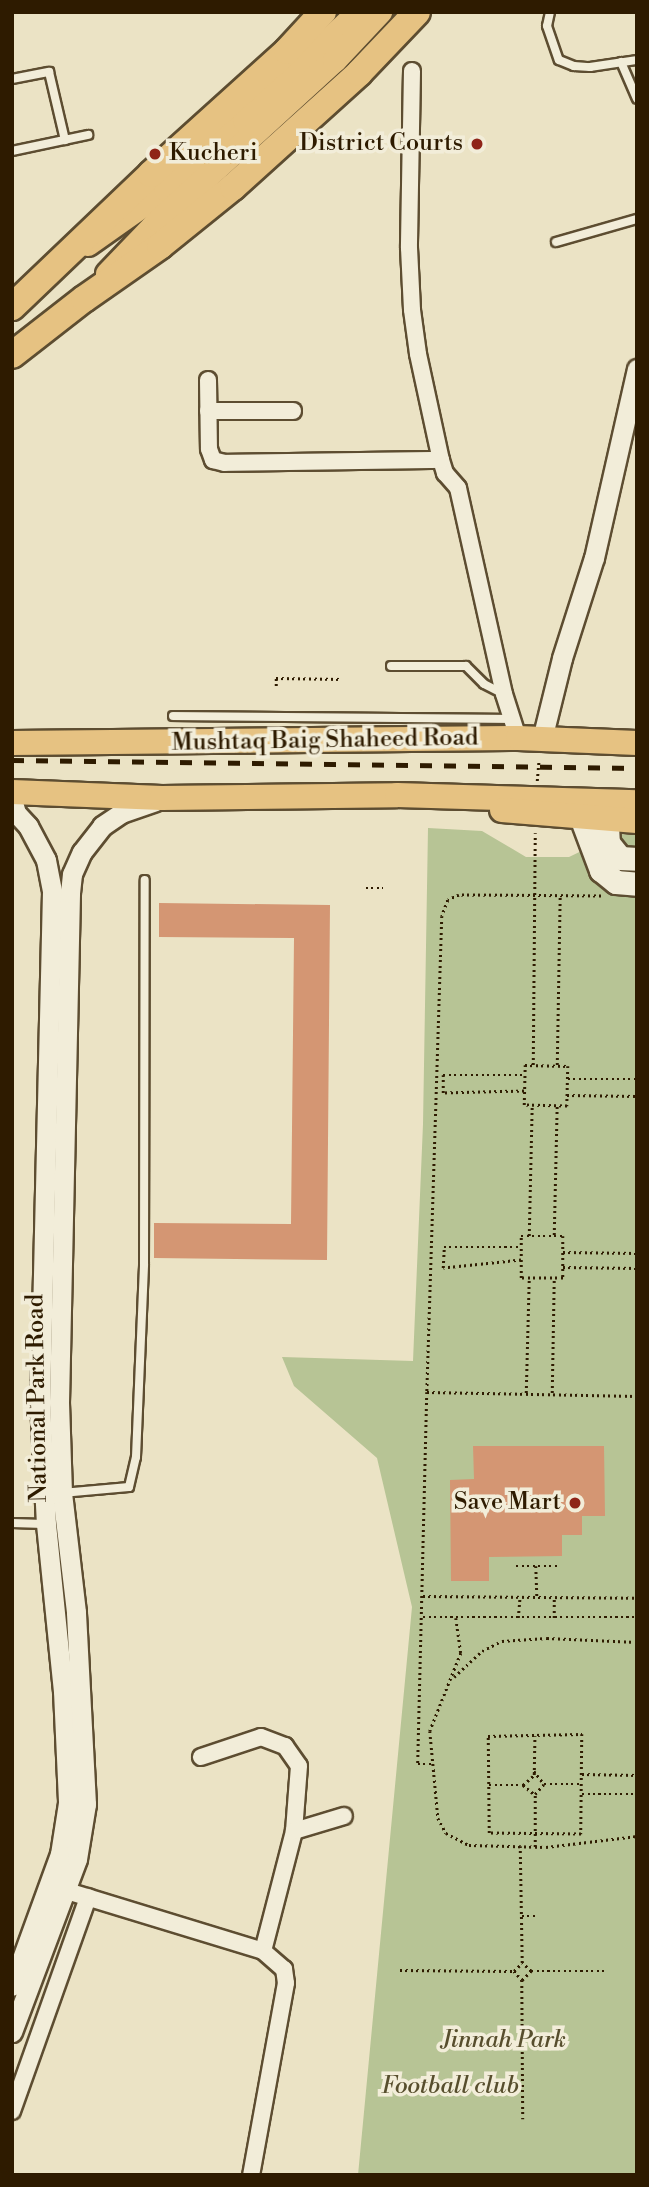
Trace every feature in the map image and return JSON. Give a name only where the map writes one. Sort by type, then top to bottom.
[{"type":"highway","points":[[12,307],[151,174],[288,51],[323,12]]},
{"type":"highway","points":[[12,355],[84,299],[160,246],[233,187],[359,73],[417,12]]},
{"type":"main road","points":[[64,260],[166,189],[245,121],[359,12]]},
{"type":"main road","points":[[84,299],[159,221],[335,60],[380,12]]},
{"type":"main road","name":"Mushtaq Baig Shaheed Road","points":[[12,743],[524,732],[637,743]]},
{"type":"main road","points":[[12,792],[162,798],[397,795],[535,807],[583,808],[637,802]]},
{"type":"main road","points":[[583,808],[625,820]]},
{"type":"main road","points":[[583,808],[601,870],[616,882],[637,884]]},
{"type":"main road","points":[[625,820],[607,826],[608,843],[620,858],[637,859]]},
{"type":"street","points":[[412,71],[409,205],[412,310],[425,394],[440,460],[445,473],[458,488],[504,694],[524,732]]},
{"type":"street","points":[[524,732],[562,658],[594,558],[637,369]]},
{"type":"street","points":[[208,380],[209,449],[214,460],[225,463],[440,460]]},
{"type":"street","points":[[208,411],[293,411]]},
{"type":"street","name":"National Park Road","points":[[12,2032],[77,1859],[86,1804],[77,1625],[62,1493],[58,1402],[65,1025],[72,874],[82,852],[103,826],[121,813],[162,798]]},
{"type":"street","name":"National Park Road","points":[[12,799],[16,813],[28,826],[46,860],[52,892],[40,1402],[47,1524],[59,1627],[68,1803],[60,1854],[12,1986]]},
{"type":"street","points":[[201,1757],[261,1737],[285,1746],[299,1766],[294,1830],[263,1951]]},
{"type":"street","points":[[294,1830],[344,1816]]},
{"type":"street","points":[[66,1891],[263,1951],[284,1969],[286,1983],[251,2175]]},
{"type":"street","points":[[12,2111],[88,1897]]},
{"type":"lane","points":[[550,12],[547,26],[559,60],[573,66],[590,67],[637,60]]},
{"type":"lane","points":[[621,62],[637,99]]},
{"type":"lane","points":[[12,79],[49,72],[65,140]]},
{"type":"lane","points":[[12,151],[88,135]]},
{"type":"lane","points":[[556,242],[637,219]]},
{"type":"lane","points":[[391,666],[466,666],[484,684],[504,694]]},
{"type":"lane","points":[[173,716],[524,732]]},
{"type":"lane","points":[[62,1493],[130,1487],[136,1457],[144,1264],[145,880]]},
{"type":"lane","points":[[12,1523],[47,1524]]},
{"type":"path","points":[[276,686],[276,678],[342,678]]},
{"type":"path","points":[[524,732],[535,807],[533,1065]]},
{"type":"path","points":[[366,888],[383,888]]},
{"type":"path","points":[[432,1764],[418,1763],[442,916],[448,900],[459,895],[611,896]]},
{"type":"path","points":[[557,1065],[560,896]]},
{"type":"path","points":[[525,1065],[533,1065],[568,1066],[567,1106],[524,1105],[525,1065]]},
{"type":"path","points":[[524,1091],[443,1093],[443,1075],[525,1075]]},
{"type":"path","points":[[568,1079],[637,1079]]},
{"type":"path","points":[[567,1095],[637,1096]]},
{"type":"path","points":[[529,1236],[532,1105]]},
{"type":"path","points":[[554,1237],[557,1106]]},
{"type":"path","points":[[521,1236],[529,1236],[563,1237],[563,1278],[521,1278],[521,1236]]},
{"type":"path","points":[[521,1247],[444,1247],[443,1268],[521,1260]]},
{"type":"path","points":[[563,1252],[637,1253]]},
{"type":"path","points":[[563,1266],[637,1268]]},
{"type":"path","points":[[526,1393],[528,1278]]},
{"type":"path","points":[[552,1393],[554,1279]]},
{"type":"path","points":[[427,1392],[637,1396]]},
{"type":"path","points":[[536,1565],[537,1597]]},
{"type":"path","points":[[516,1566],[557,1566]]},
{"type":"path","points":[[422,1596],[637,1598]]},
{"type":"path","points":[[518,1618],[520,1597]]},
{"type":"path","points":[[554,1597],[554,1618]]},
{"type":"path","points":[[422,1617],[637,1617]]},
{"type":"path","points":[[456,1618],[461,1653],[430,1731],[438,1818],[446,1833],[469,1845],[535,1847],[637,1836]]},
{"type":"path","points":[[452,1679],[482,1651],[502,1641],[547,1638],[637,1642]]},
{"type":"path","points":[[582,1734],[581,1834],[489,1833],[488,1736],[536,1735],[582,1734]]},
{"type":"path","points":[[523,1785],[534,1771],[536,1735]]},
{"type":"path","points":[[534,1771],[544,1784]]},
{"type":"path","points":[[582,1774],[637,1775]]},
{"type":"path","points":[[544,1784],[582,1784]]},
{"type":"path","points":[[535,1847],[536,1794],[544,1784]]},
{"type":"path","points":[[489,1785],[523,1785],[536,1794]]},
{"type":"path","points":[[582,1794],[637,1794]]},
{"type":"path","points":[[400,1970],[514,1971],[522,1963],[520,1846]]},
{"type":"path","points":[[522,1916],[538,1916]]},
{"type":"path","points":[[522,1963],[531,1971],[606,1971]]},
{"type":"path","points":[[514,1971],[522,1980],[523,2119]]},
{"type":"path","points":[[522,1980],[531,1971]]},
{"type":"green space","name":"Jinnah Park","points":[[428,828],[482,831],[526,857],[569,857],[617,834],[637,835],[637,2175],[358,2175],[412,1607],[377,1458],[294,1386],[282,1357],[413,1361],[423,1124]]},
{"type":"building","points":[[159,903],[330,905],[327,1260],[154,1258],[154,1223],[291,1224],[294,938],[159,937]]},
{"type":"building","points":[[473,1446],[604,1446],[605,1516],[582,1516],[582,1535],[562,1535],[562,1556],[489,1557],[489,1581],[451,1581],[450,1480],[474,1479]]},
{"type":"railway","points":[[12,760],[637,768]]},
{"type":"place","name":"District Courts","points":[[477,144]]},
{"type":"place","name":"Kucheri","points":[[155,154]]},
{"type":"place","name":"Save Mart","points":[[575,1503]]},
{"type":"park label","name":"Football club","points":[[450,2087]]}]
